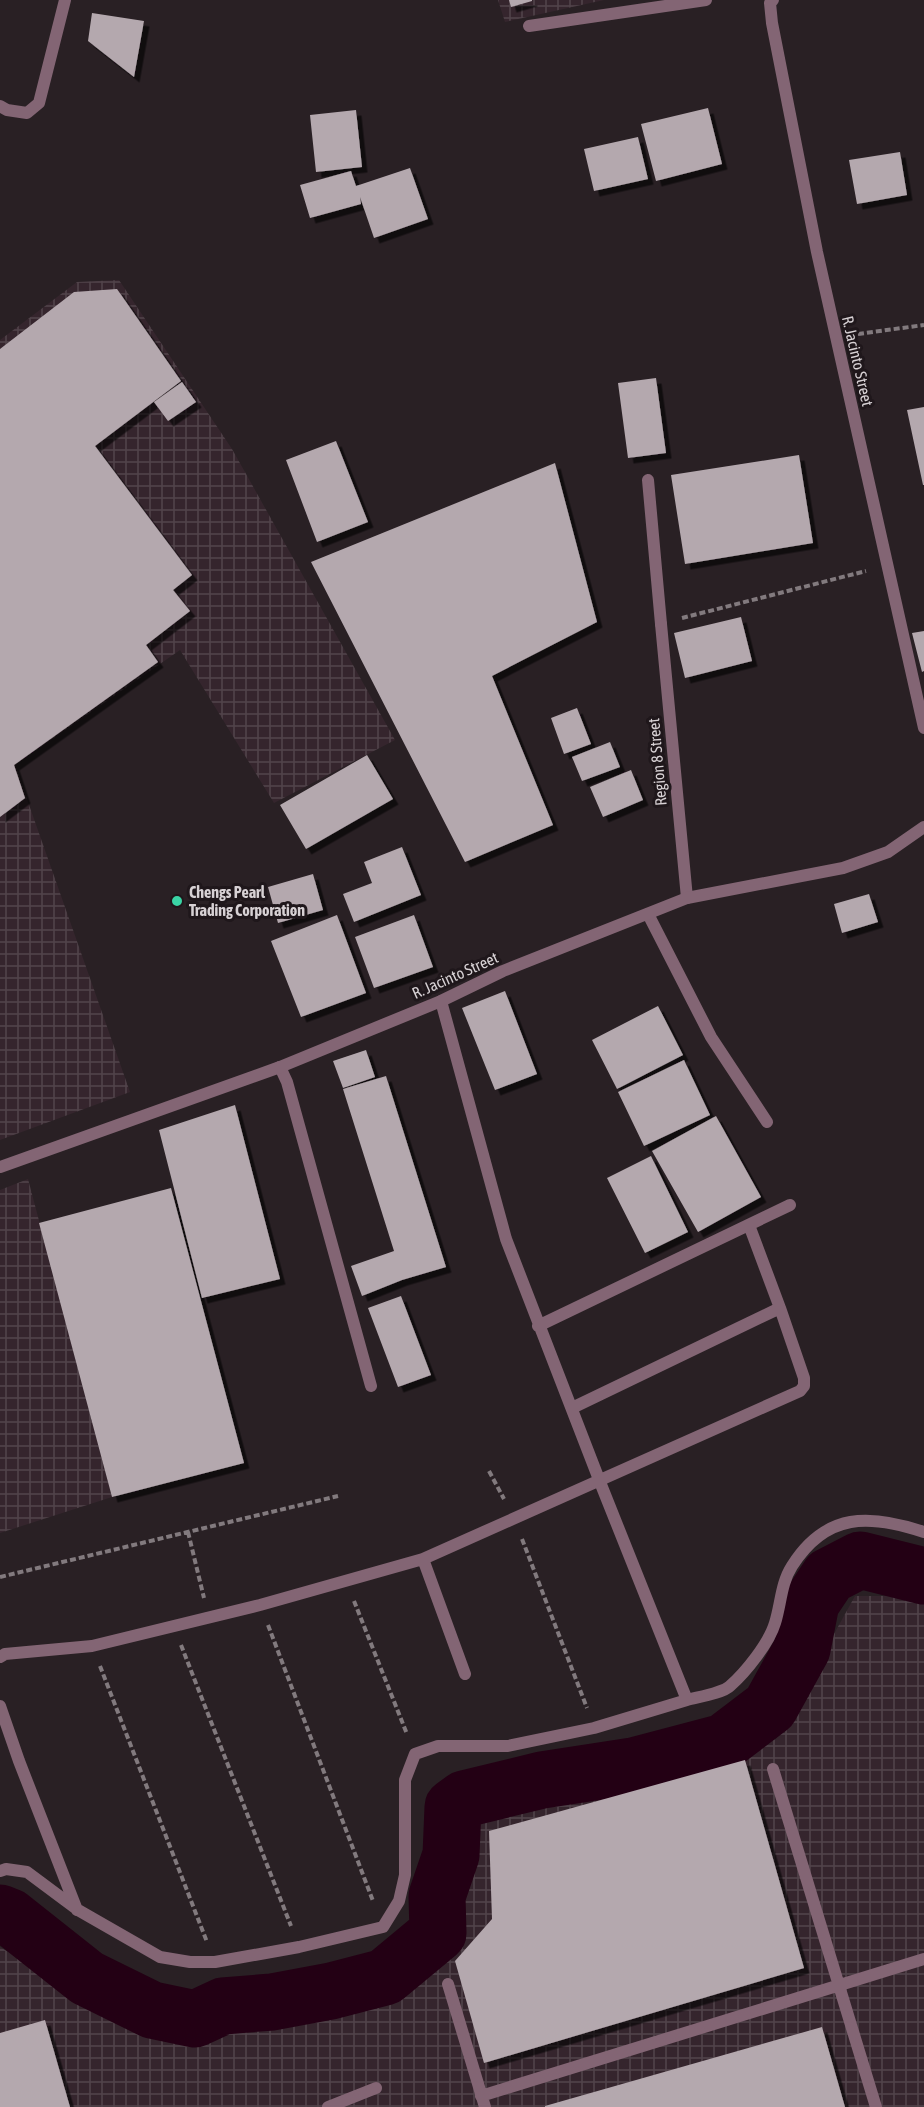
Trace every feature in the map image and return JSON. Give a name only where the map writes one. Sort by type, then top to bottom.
[{"type":"street","points":[[0,106],[7,110],[27,113],[39,103],[65,0]]},
{"type":"street","points":[[530,26],[706,0]]},
{"type":"street","name":"R. Jacinto Street","points":[[772,0],[772,23],[817,252],[924,728]]},
{"type":"street","name":"Region 8 Street","points":[[648,480],[687,898]]},
{"type":"street","name":"R. Jacinto Street","points":[[0,1167],[280,1067],[441,1001],[503,971],[687,898],[843,868],[888,852],[924,827]]},
{"type":"street","points":[[648,914],[711,1036],[767,1122]]},
{"type":"street","points":[[441,1001],[506,1239],[538,1326],[687,1700]]},
{"type":"street","points":[[280,1067],[287,1082],[371,1386]]},
{"type":"street","points":[[538,1326],[790,1205]]},
{"type":"street","points":[[0,1657],[5,1654],[92,1646],[260,1605],[423,1559],[800,1391],[804,1386],[804,1378],[749,1224]]},
{"type":"street","points":[[572,1408],[780,1308]]},
{"type":"street","points":[[0,1871],[6,1869],[27,1872],[78,1910],[160,1957],[190,1962],[215,1962],[299,1947],[383,1928],[399,1901],[405,1875],[405,1780],[415,1754],[438,1746],[508,1746],[594,1728],[728,1688],[755,1657],[774,1625],[781,1593],[792,1567],[814,1540],[832,1526],[874,1520],[899,1524],[924,1532]]},
{"type":"street","points":[[423,1559],[465,1674]]},
{"type":"street","points":[[0,1706],[19,1761],[78,1910]]},
{"type":"street","points":[[773,1769],[876,2107]]},
{"type":"street","points":[[448,1984],[483,2101],[924,1959]]},
{"type":"street","points":[[328,2107],[376,2088]]},
{"type":"path","points":[[836,337],[924,325]]},
{"type":"path","points":[[661,624],[887,566]]},
{"type":"path","points":[[489,1471],[514,1519],[594,1728]]},
{"type":"path","points":[[0,1577],[338,1496]]},
{"type":"path","points":[[188,1532],[208,1616]]},
{"type":"path","points":[[346,1581],[415,1754]]},
{"type":"path","points":[[260,1605],[383,1928]]},
{"type":"path","points":[[174,1625],[299,1947]]},
{"type":"path","points":[[92,1646],[215,1962]]},
{"type":"shaded area","points":[[498,0],[604,0],[505,22]]},
{"type":"shaded area","points":[[119,280],[232,449],[395,740],[274,803],[180,650],[15,765],[130,1092],[0,1140],[0,340],[77,282]]},
{"type":"shaded area","points":[[28,1179],[112,1497],[0,1533],[0,1190]]},
{"type":"shaded area","points":[[855,1596],[924,1596],[924,2107],[0,2107],[0,1947],[145,2034],[362,2000],[444,1964],[481,1823],[776,1739]]},
{"type":"building","points":[[509,0],[532,0],[532,1],[511,7]]},
{"type":"building","points":[[92,13],[144,21],[134,77],[88,41]]},
{"type":"building","points":[[708,108],[722,164],[656,181],[641,124]]},
{"type":"building","points":[[356,110],[362,167],[316,172],[310,115]]},
{"type":"building","points":[[638,137],[648,179],[594,191],[584,149]]},
{"type":"building","points":[[900,152],[907,195],[857,204],[849,160]]},
{"type":"building","points":[[410,168],[428,219],[374,238],[360,197],[361,204],[310,218],[300,185],[351,171],[356,186]]},
{"type":"building","points":[[117,289],[181,381],[95,446],[192,575],[173,590],[190,611],[146,645],[158,662],[14,765],[25,798],[0,817],[0,349],[74,292]]},
{"type":"building","points":[[656,378],[666,453],[628,458],[618,383]]},
{"type":"building","points":[[182,382],[196,402],[168,421],[154,402]]},
{"type":"building","points":[[924,407],[924,485],[923,485],[907,410]]},
{"type":"building","points":[[336,441],[368,522],[317,542],[286,460]]},
{"type":"building","points":[[799,455],[813,543],[685,564],[671,475]]},
{"type":"building","points":[[555,463],[597,622],[492,676],[553,825],[465,862],[311,562]]},
{"type":"building","points":[[741,617],[752,661],[685,678],[674,633]]},
{"type":"building","points":[[924,631],[924,671],[922,672],[912,633]]},
{"type":"building","points":[[577,708],[591,744],[564,754],[551,718]]},
{"type":"building","points":[[610,742],[620,767],[582,781],[572,757]]},
{"type":"building","points":[[367,755],[393,799],[306,849],[280,805]]},
{"type":"building","points":[[631,770],[643,800],[603,817],[590,787]]},
{"type":"building","points":[[402,847],[421,895],[354,922],[343,894],[372,883],[364,862]]},
{"type":"building","points":[[313,874],[323,910],[278,923],[268,887]]},
{"type":"building","points":[[869,894],[878,922],[842,933],[834,904]]},
{"type":"building","points":[[337,915],[366,993],[301,1017],[271,941]]},
{"type":"building","points":[[414,915],[433,967],[374,988],[355,937]]},
{"type":"building","points":[[505,991],[537,1074],[495,1090],[462,1008]]},
{"type":"building","points":[[658,1006],[683,1055],[617,1089],[592,1040]]},
{"type":"building","points":[[366,1050],[375,1077],[343,1088],[333,1061]]},
{"type":"building","points":[[684,1060],[710,1115],[644,1146],[618,1092]]},
{"type":"building","points":[[386,1076],[446,1267],[402,1280],[362,1296],[351,1266],[394,1251],[343,1089]]},
{"type":"building","points":[[235,1105],[280,1279],[202,1298],[159,1130]]},
{"type":"building","points":[[716,1116],[761,1197],[698,1232],[652,1151]]},
{"type":"building","points":[[651,1156],[688,1232],[645,1253],[607,1178]]},
{"type":"building","points":[[171,1188],[244,1463],[112,1497],[39,1223]]},
{"type":"building","points":[[401,1296],[431,1375],[398,1387],[368,1308]]},
{"type":"building","points":[[745,1760],[804,1968],[484,2063],[455,1961],[492,1919],[489,1831]]},
{"type":"building","points":[[45,2020],[70,2107],[0,2107],[0,2033]]},
{"type":"building","points":[[822,2027],[845,2107],[545,2107],[545,2106]]},
{"type":"waterway","points":[[0,1913],[10,1917],[87,1978],[152,2010],[195,2019],[223,2006],[272,2002],[331,1991],[385,1977],[438,1933],[437,1896],[451,1855],[453,1807],[464,1799],[542,1780],[633,1766],[724,1742],[770,1707],[802,1649],[811,1603],[829,1576],[860,1560],[924,1576]]},
{"type":"place","name":"Chengs Pearl Trading Corporation","points":[[177,901]]}]
